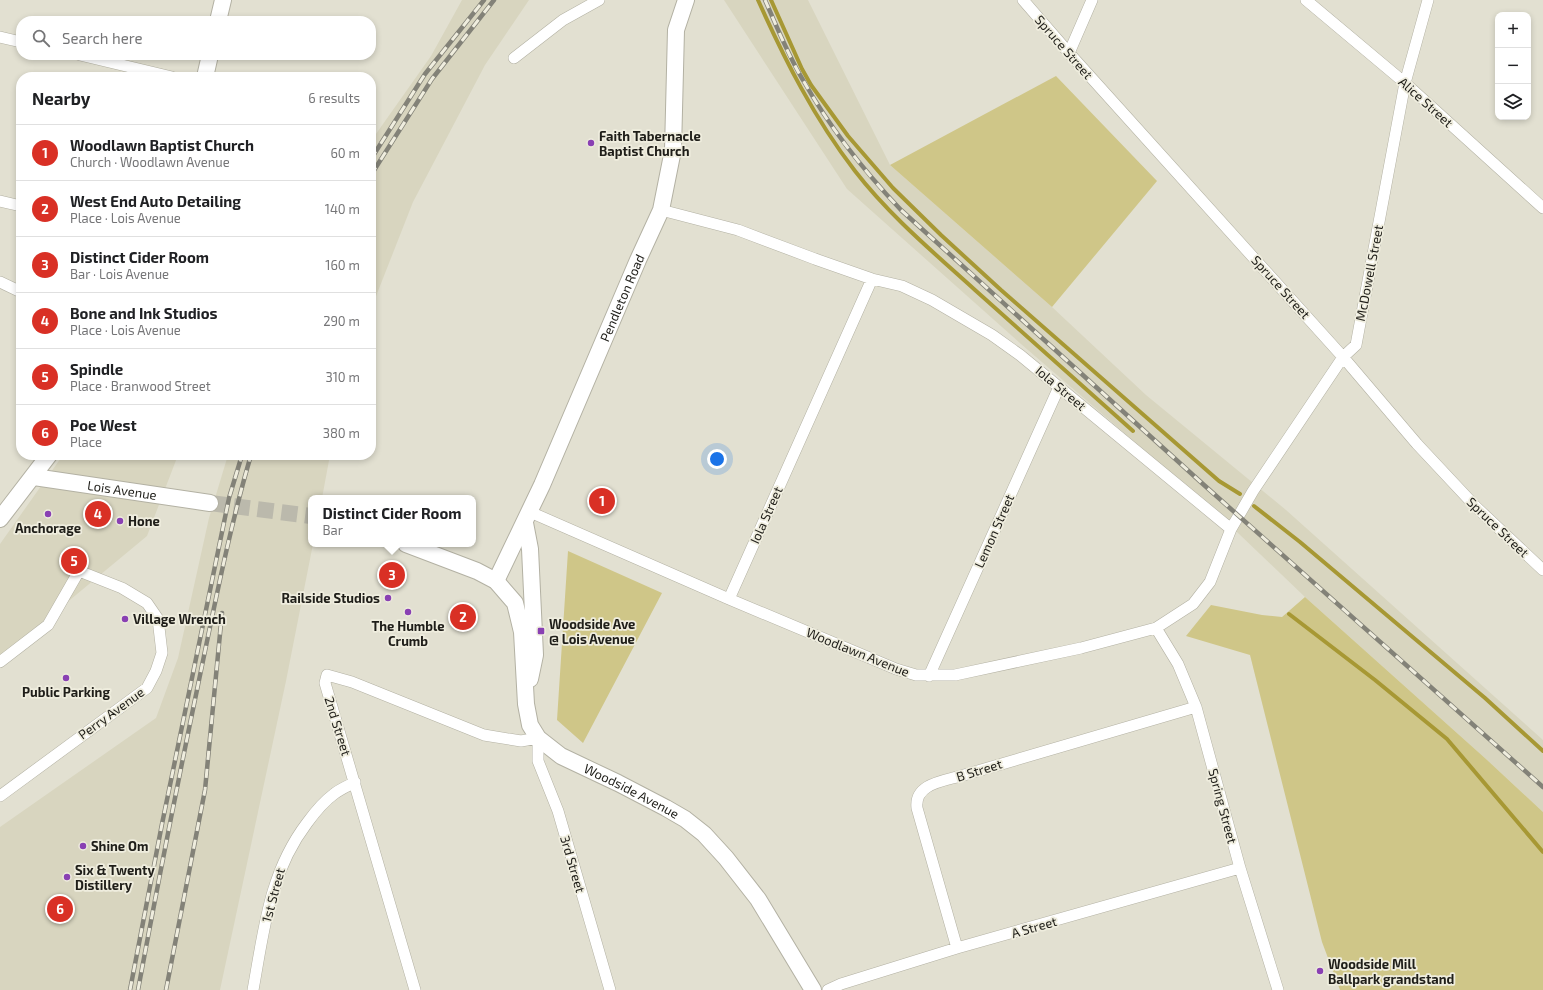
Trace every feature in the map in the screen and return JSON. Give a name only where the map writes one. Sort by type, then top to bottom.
[{"type":"street","points":[[219,16],[223,0]]},
{"type":"street","points":[[514,58],[557,24],[599,0]]},
{"type":"street","name":"Pendleton Road","points":[[496,581],[527,518],[661,210],[672,150],[676,30],[686,0]]},
{"type":"street","name":"Spruce Street","points":[[1023,0],[1343,357],[1417,444],[1476,507],[1543,570]]},
{"type":"street","points":[[1069,53],[1092,0]]},
{"type":"street","name":"Alice Street","points":[[1306,0],[1405,83],[1543,208]]},
{"type":"street","name":"McDowell Street","points":[[1239,515],[1343,357],[1356,345],[1405,83],[1428,0]]},
{"type":"street","points":[[0,37],[16,41]]},
{"type":"street","points":[[96,60],[135,72]]},
{"type":"street","points":[[206,72],[209,60]]},
{"type":"street","points":[[0,201],[16,205]]},
{"type":"street","name":"Iola Street","points":[[661,210],[738,230],[815,259],[872,278],[889,282],[918,293],[992,335],[1020,354],[1231,529]]},
{"type":"street","name":"Iola Street","points":[[729,599],[872,278]]},
{"type":"street","points":[[0,282],[16,290]]},
{"type":"street","name":"Lemon Street","points":[[930,676],[1059,387]]},
{"type":"street","points":[[0,519],[46,460]]},
{"type":"street","name":"Lois Avenue","points":[[34,476],[210,503]]},
{"type":"street","name":"Woodlawn Avenue","points":[[527,518],[729,599],[896,669],[916,675],[930,676],[955,675],[1081,648],[1156,628],[1193,604],[1203,592],[1210,582],[1231,529],[1239,515]]},
{"type":"street","points":[[526,704],[535,655],[527,518]]},
{"type":"street","points":[[414,547],[477,571],[496,581]]},
{"type":"street","name":"Perry Avenue","points":[[0,662],[48,625],[79,571],[122,588],[147,603],[158,619],[162,653],[156,671],[147,688],[0,796]]},
{"type":"street","name":"Woodside Avenue","points":[[496,581],[515,603],[522,632],[526,704],[530,725],[538,738],[561,756],[666,808],[685,819],[704,834],[730,862],[758,900],[812,990]]},
{"type":"street","name":"Spring Street","points":[[1156,628],[1178,664],[1196,707],[1240,868],[1278,990]]},
{"type":"street","name":"2nd Street","points":[[415,990],[379,870],[356,782],[339,733],[325,682],[328,675],[352,682],[484,735],[521,741],[538,738]]},
{"type":"street","name":"B Street","points":[[957,948],[917,808],[918,796],[921,790],[927,786],[1196,707]]},
{"type":"street","name":"3rd Street","points":[[538,738],[538,760],[558,811],[610,990]]},
{"type":"street","name":"1st Street","points":[[253,990],[271,896],[283,861],[298,835],[314,813],[336,792],[356,782]]},
{"type":"street","name":"A Street","points":[[828,990],[841,984],[957,948],[1240,868]]},
{"type":"shaded area","points":[[462,0],[529,0],[485,65],[413,202],[376,296],[376,134],[431,56]]},
{"type":"shaded area","points":[[724,0],[808,0],[890,165],[1052,307],[1146,395],[1286,510],[1543,740],[1543,812],[1305,597],[1216,512],[1021,344],[847,189]]},
{"type":"shaded area","points":[[1056,76],[1157,181],[1052,307],[890,165]]},
{"type":"shaded area","points":[[59,460],[176,460],[147,536],[0,658],[0,544]]},
{"type":"shaded area","points":[[226,460],[329,460],[323,495],[308,495],[308,547],[312,547],[286,681],[220,990],[0,990],[0,827],[156,718],[178,658],[209,518]]},
{"type":"shaded area","points":[[568,551],[662,593],[583,743],[557,720]]},
{"type":"shaded area","points":[[1305,597],[1543,812],[1543,990],[1340,990],[1322,942],[1250,655],[1186,636],[1211,605],[1262,615],[1282,617]]},
{"type":"waterway","points":[[758,0],[779,45],[813,109],[840,151],[868,187],[882,203],[928,247],[1133,431]]},
{"type":"waterway","points":[[771,0],[802,69],[811,85],[848,136],[893,188],[941,235],[1001,290],[1219,481],[1240,494]]},
{"type":"waterway","points":[[1254,506],[1300,542],[1485,698],[1543,751]]},
{"type":"waterway","points":[[1289,614],[1375,680],[1447,739],[1543,852]]},
{"type":"tunnel","points":[[210,503],[308,516]]},
{"type":"railway","points":[[376,151],[425,74],[484,0]]},
{"type":"railway","points":[[376,167],[432,79],[494,0]]},
{"type":"railway","points":[[765,0],[792,61],[824,115],[860,164],[901,210],[1204,485],[1543,787]]},
{"type":"railway","points":[[130,990],[162,824],[229,498],[240,460]]},
{"type":"railway","points":[[138,990],[216,598],[250,460]]},
{"type":"railway","points":[[166,990],[205,790],[222,613]]},
{"type":"place","name":"Faith Tabernacle Baptist Church","points":[[591,143]]},
{"type":"place","name":"Woodlawn Baptist Church","points":[[602,501]]},
{"type":"place","name":"Anchorage","points":[[48,514]]},
{"type":"place","name":"Bone and Ink Studios","points":[[98,514]]},
{"type":"place","name":"Hone","points":[[120,521]]},
{"type":"place","name":"Spindle","points":[[74,561]]},
{"type":"place","name":"Distinct Cider Room","points":[[392,575]]},
{"type":"place","name":"Railside Studios","points":[[388,598]]},
{"type":"place","name":"The Humble Crumb","points":[[408,612]]},
{"type":"place","name":"West End Auto Detailing","points":[[463,617]]},
{"type":"place","name":"Village Wrench","points":[[125,619]]},
{"type":"place","name":"Woodside Ave @ Lois Avenue","points":[[541,631]]},
{"type":"place","name":"Public Parking","points":[[66,678]]},
{"type":"place","name":"Shine Om","points":[[83,846]]},
{"type":"place","name":"Six & Twenty Distillery","points":[[67,877]]},
{"type":"place","name":"Poe West","points":[[60,909]]},
{"type":"place","name":"Woodside Mill Ballpark grandstand","points":[[1320,971]]}]
